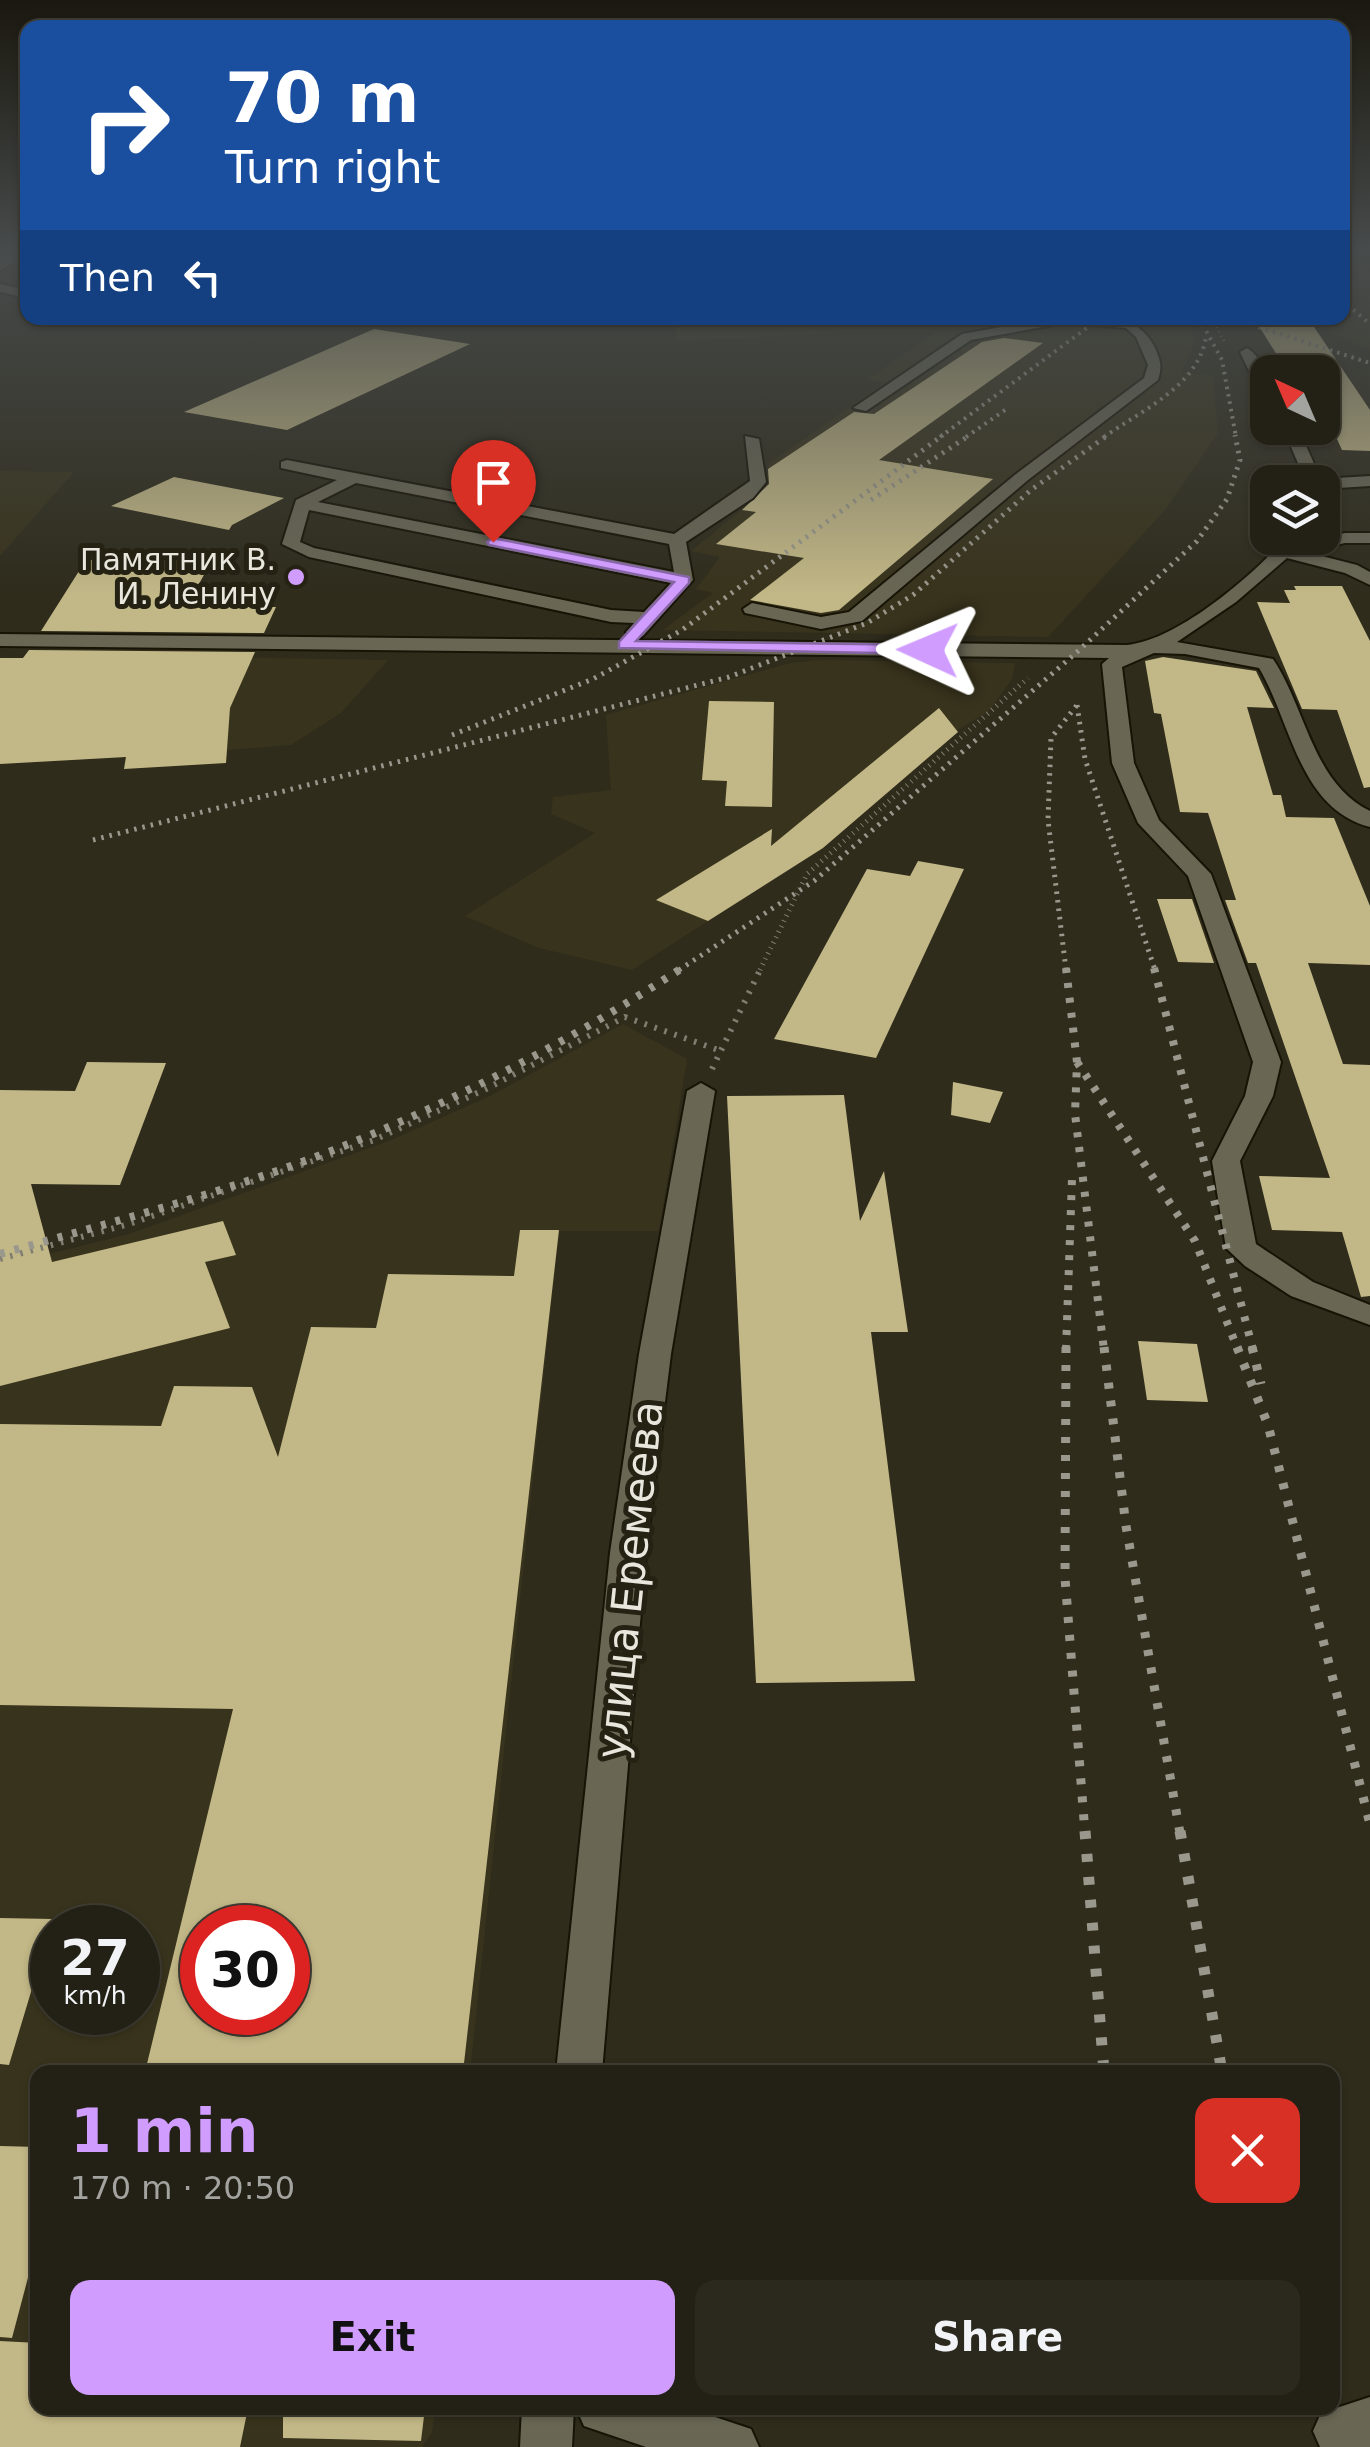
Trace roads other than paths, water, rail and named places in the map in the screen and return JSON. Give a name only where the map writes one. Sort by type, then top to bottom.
[{"type":"street","points":[[861,408],[923,366]]},
{"type":"street","points":[[752,610],[821,623],[855,617],[1022,477],[1150,380],[1155,366]]},
{"type":"street","points":[[287,465],[677,540],[754,488],[758,476],[751,438]]},
{"type":"street","points":[[353,478],[302,504],[291,544],[611,616],[649,618]]},
{"type":"street","points":[[1340,483],[1370,482]]},
{"type":"street","points":[[302,504],[684,580]]},
{"type":"street","points":[[1340,539],[1370,538]]},
{"type":"street","points":[[677,540],[684,580]]},
{"type":"street","points":[[1278,555],[1232,595],[1152,646],[1112,664],[1123,763],[1150,823],[1199,874],[1267,1062],[1259,1096],[1226,1161],[1241,1248],[1284,1282],[1344,1309],[1370,1315]]},
{"type":"street","points":[[1308,555],[1368,578]]},
{"type":"street","points":[[624,645],[684,580]]},
{"type":"street","points":[[808,647],[821,623]]},
{"type":"street","points":[[0,640],[1099,653],[1152,646],[1185,648],[1266,663],[1280,683],[1315,771],[1332,797],[1370,820]]},
{"type":"street","name":"улица Еремеева","points":[[580,2065],[628,1554],[655,1354],[701,1090]]},
{"type":"street","points":[[546,2447],[548,2415]]},
{"type":"street","points":[[626,2415],[733,2447]]},
{"type":"railway","points":[[940,437],[1035,366]]},
{"type":"railway","points":[[1104,437],[1166,395],[1194,366]]},
{"type":"railway","points":[[1223,366],[1236,437]]},
{"type":"railway","points":[[966,437],[1008,408]]},
{"type":"railway","points":[[452,735],[593,679],[682,630],[943,435]]},
{"type":"railway","points":[[871,500],[970,435]]},
{"type":"railway","points":[[93,840],[729,677],[867,623],[913,595],[1031,490],[1108,435]]},
{"type":"railway","points":[[679,970],[814,881],[1077,652],[1197,541],[1227,499],[1240,460],[1235,435]]},
{"type":"railway","points":[[1066,970],[1048,820],[1051,738],[1077,705],[1085,759],[1155,970]]},
{"type":"railway","points":[[0,1254],[232,1186],[368,1136],[529,1059],[682,968]]},
{"type":"railway","points":[[1066,968],[1077,1062]]},
{"type":"railway","points":[[1154,968],[1253,1350]]},
{"type":"railway","points":[[1077,1062],[1195,1241],[1238,1350]]},
{"type":"railway","points":[[1077,1062],[1075,1114],[1104,1350]]},
{"type":"railway","points":[[1066,1350],[1072,1179]]},
{"type":"railway","points":[[1066,1347],[1065,1578],[1085,1833]]},
{"type":"railway","points":[[1104,1347],[1126,1526],[1180,1833]]},
{"type":"railway","points":[[1237,1347],[1268,1425],[1370,1824]]},
{"type":"railway","points":[[1252,1347],[1261,1384]]},
{"type":"railway","points":[[1085,1831],[1103,2065]]},
{"type":"railway","points":[[1180,1831],[1221,2065]]},
{"type":"place","name":"Памятник В. И. Ленину","points":[[296,577]]}]
